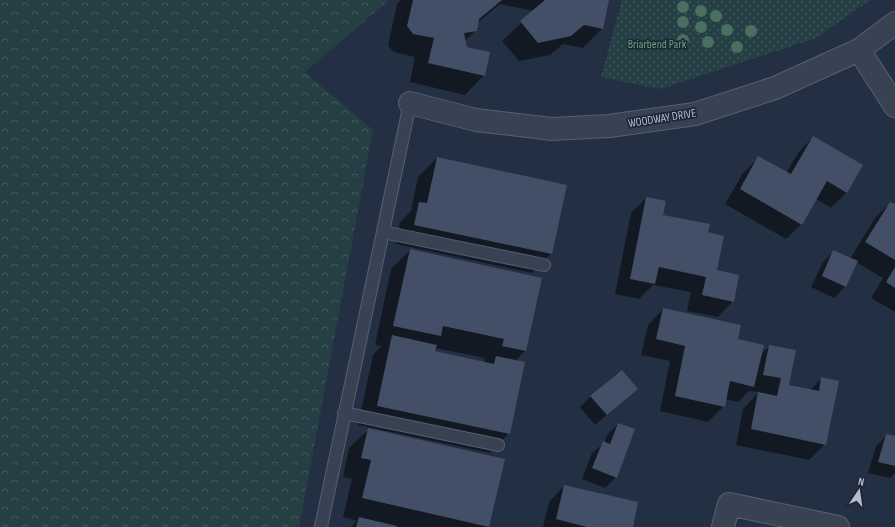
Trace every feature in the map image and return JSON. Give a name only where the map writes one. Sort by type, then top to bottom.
[{"type":"street","name":"WOODWAY DRIVE","points":[[410,103],[476,120],[545,128],[609,126],[695,114],[775,88],[859,50],[895,23]]},
{"type":"street","points":[[859,50],[895,106]]},
{"type":"street","points":[[723,527],[729,504],[838,527]]},
{"type":"lane","points":[[320,527],[410,103]]},
{"type":"lane","points":[[383,232],[544,265]]},
{"type":"lane","points":[[344,413],[498,445]]},
{"type":"green space","points":[[0,0],[389,0],[305,72],[373,130],[299,527],[0,527]]},
{"type":"green space","name":"Briarbend Park","points":[[622,0],[870,0],[816,38],[660,89],[601,77]]},
{"type":"building","points":[[413,0],[502,0],[479,19],[477,31],[464,33],[467,47],[490,52],[485,76],[428,63],[434,38],[413,34],[407,26]]},
{"type":"building","points":[[545,0],[609,0],[603,29],[584,25],[571,36],[538,43],[520,21]]},
{"type":"building","points":[[813,136],[863,165],[847,193],[827,181],[802,225],[740,189],[758,156],[791,174]]},
{"type":"building","points":[[437,157],[567,185],[552,254],[414,225],[419,202],[427,203]]},
{"type":"building","points":[[646,197],[666,201],[663,215],[710,224],[708,232],[724,236],[717,270],[739,275],[734,302],[702,295],[706,277],[659,267],[655,284],[630,279]]},
{"type":"building","points":[[890,202],[895,204],[895,260],[865,242]]},
{"type":"building","points":[[410,249],[542,278],[526,351],[502,346],[504,339],[443,326],[441,336],[393,326]]},
{"type":"building","points":[[833,250],[858,261],[846,287],[822,276]]},
{"type":"building","points":[[895,267],[895,288],[886,282]]},
{"type":"building","points":[[663,308],[741,325],[738,339],[764,345],[754,387],[730,381],[725,407],[675,396],[685,346],[656,339]]},
{"type":"building","points":[[392,335],[437,345],[435,351],[494,364],[496,356],[525,362],[510,434],[377,406]]},
{"type":"building","points":[[769,345],[796,350],[789,385],[819,391],[821,377],[839,381],[826,445],[751,429],[758,392],[777,396],[781,378],[763,375]]},
{"type":"building","points":[[622,370],[638,389],[607,415],[590,396]]},
{"type":"building","points":[[618,423],[635,429],[617,478],[592,468],[603,441],[610,444]]},
{"type":"building","points":[[368,428],[505,459],[489,527],[362,498],[371,460],[361,458]]},
{"type":"building","points":[[886,434],[895,436],[895,466],[878,462]]},
{"type":"building","points":[[564,485],[638,502],[633,527],[587,527],[556,519]]},
{"type":"building","points":[[359,517],[397,526],[397,527],[356,527]]}]
